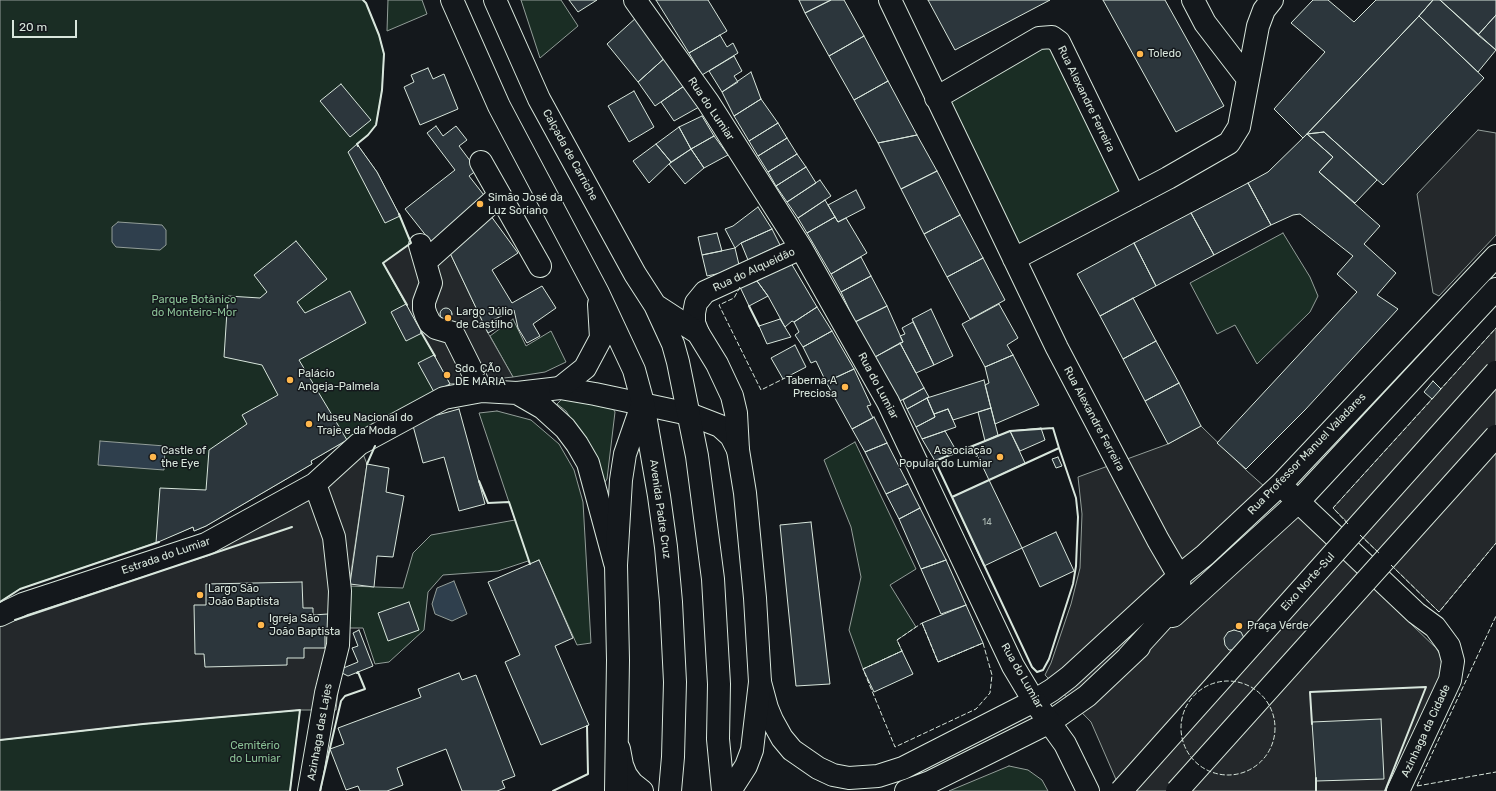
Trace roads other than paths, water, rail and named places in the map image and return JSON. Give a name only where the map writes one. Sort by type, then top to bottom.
[{"type":"main road","name":"Avenida Padre Cruz","points":[[452,0],[499,106],[598,293],[632,364],[643,404],[659,496],[666,547],[671,602],[675,682],[673,757],[670,791]]},
{"type":"main road","name":"Calçada de Carriche","points":[[495,0],[539,99],[635,274],[655,305]]},
{"type":"main road","name":"Rua do Lumiar","points":[[635,0],[708,102],[801,248],[888,402],[1013,666],[1034,701],[1065,744],[1088,791]]},
{"type":"main road","name":"Rua Alexandre Ferreira","points":[[890,0],[1060,355],[1158,540],[1179,576]]},
{"type":"main road","points":[[1193,0],[1205,23],[1248,79]]},
{"type":"main road","points":[[1014,259],[1134,196],[1229,143],[1239,127],[1258,26],[1264,10],[1272,0]]},
{"type":"main road","name":"Rua Alexandre Ferreira","points":[[936,98],[1039,38],[1052,37],[1059,42],[1134,196]]},
{"type":"main road","points":[[481,162],[540,266]]},
{"type":"main road","points":[[500,195],[423,253],[431,283],[424,302],[426,315],[436,328],[453,333],[482,391],[517,393],[560,388],[689,414],[720,426],[731,436],[738,450]]},
{"type":"main road","name":"Rua do Alqueidão","points":[[698,333],[694,323],[694,313],[696,304],[705,292],[801,248]]},
{"type":"main road","name":"Rua Professor Manuel Valadares","points":[[760,682],[772,720],[782,738],[792,750],[818,768],[832,775],[849,778],[878,776],[903,768],[1034,701],[1069,677],[1179,576],[1205,555],[1280,484],[1496,256]]},
{"type":"main road","points":[[906,791],[930,782],[1050,722],[1087,696],[1298,502],[1496,289]]},
{"type":"main road","points":[[560,388],[585,368],[601,338],[598,293]]},
{"type":"main road","points":[[655,305],[698,333],[717,364],[732,396],[736,413],[738,450],[745,493],[755,598],[760,682],[752,750],[746,766],[730,791]]},
{"type":"main road","points":[[655,305],[673,344],[697,456],[713,579],[719,684],[718,739],[723,791]]},
{"type":"main road","name":"Eixo Norte-Sul","points":[[1120,791],[1496,372]]},
{"type":"main road","name":"Estrada do Lumiar","points":[[0,615],[24,604],[206,544],[314,484],[359,444],[444,398],[482,391]]},
{"type":"main road","points":[[517,393],[543,408],[565,428],[578,444],[588,463],[616,565]]},
{"type":"main road","points":[[616,791],[618,742],[616,565],[621,480],[625,454],[643,404]]},
{"type":"main road","points":[[1177,791],[1496,436]]},
{"type":"main road","name":"Azinhaga das Lajes","points":[[309,791],[330,673],[338,645],[340,591],[334,537],[314,484]]},
{"type":"main road","name":"Azinhaga da Cidade","points":[[1280,484],[1416,613],[1435,627],[1449,646],[1452,654],[1450,680],[1398,791]]},
{"type":"main road","points":[[1128,657],[1180,600],[1179,576]]},
{"type":"main road","points":[[618,742],[622,765],[626,776],[632,784],[642,791]]},
{"type":"water","points":[[118,222],[162,225],[166,230],[166,245],[160,250],[116,247],[112,242],[112,227]]},
{"type":"water","points":[[100,441],[165,446],[164,470],[98,465]]},
{"type":"water","points":[[454,581],[467,614],[452,621],[435,614],[432,604],[437,588]]},
{"type":"place","name":"Toledo","points":[[1140,54]]},
{"type":"place","name":"Simão José da Luz Soriano","points":[[480,204]]},
{"type":"place","name":"Largo Júlio de Castilho","points":[[448,318]]},
{"type":"place","name":"Sdo. ÇÃo DE MARIA","points":[[447,375]]},
{"type":"place","name":"Palácio Angeja-Palmela","points":[[290,380]]},
{"type":"place","name":"Taberna A Preciosa","points":[[845,387]]},
{"type":"place","name":"Museu Nacional do Traje e da Moda","points":[[309,424]]},
{"type":"place","name":"Castle of the Eye","points":[[153,457]]},
{"type":"place","name":"Associação Popular do Lumiar","points":[[1000,457]]},
{"type":"place","name":"Largo São João Baptista","points":[[200,595]]},
{"type":"place","name":"Igreja São João Baptista","points":[[261,625]]},
{"type":"place","name":"Praça Verde","points":[[1239,626]]},
{"type":"park label","name":"Parque Botânico do Monteiro-Mor","points":[[194,306]]},
{"type":"park label","name":"Cemitério do Lumiar","points":[[255,752]]}]
